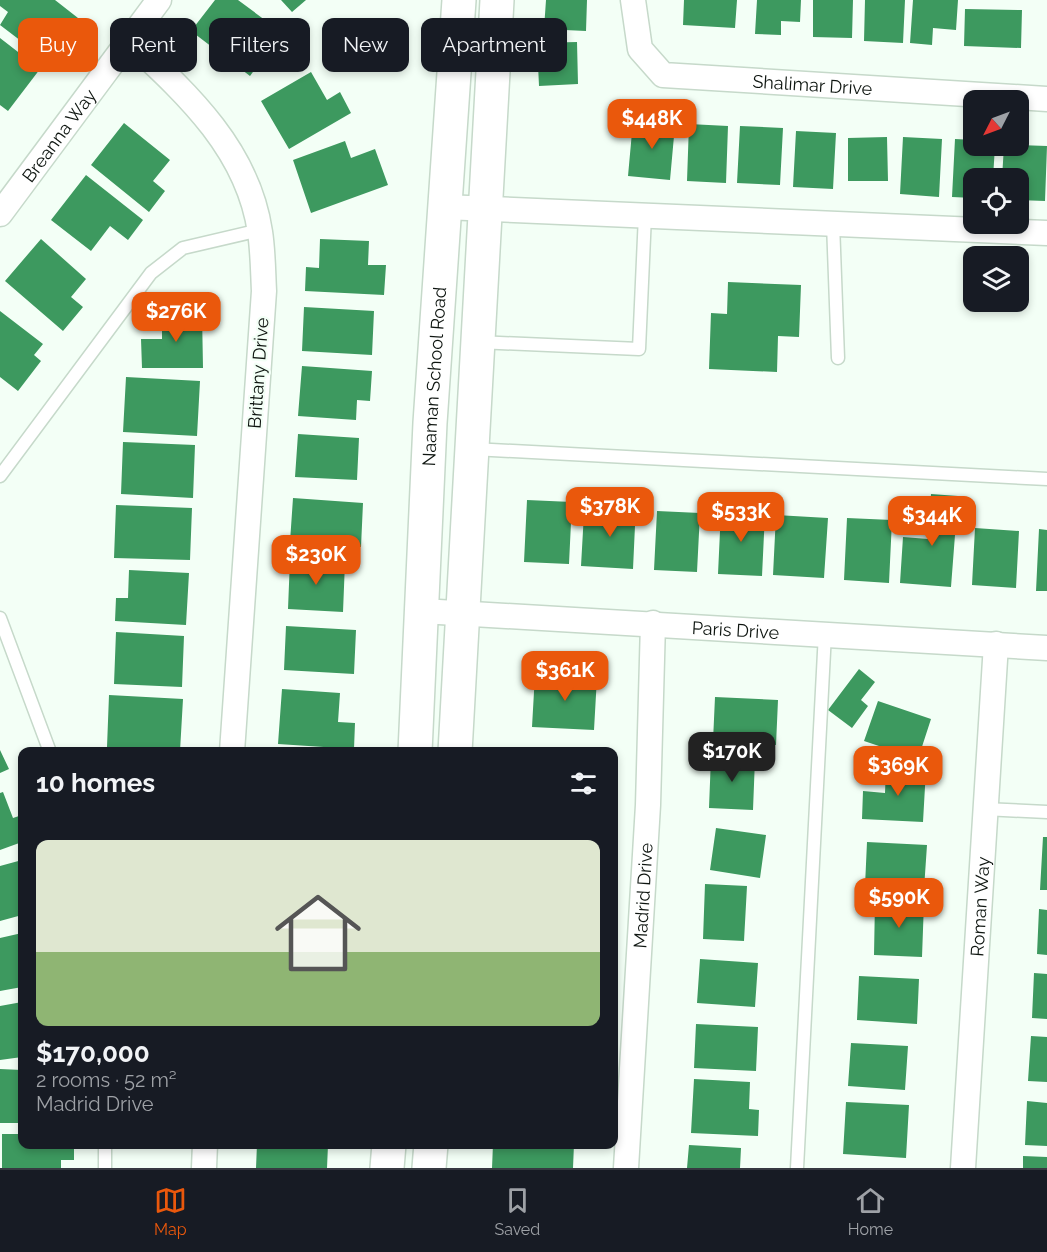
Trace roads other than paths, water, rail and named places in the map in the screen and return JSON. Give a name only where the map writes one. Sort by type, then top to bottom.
[{"type":"main road","name":"Naaman School Road","points":[[415,747],[430,423],[459,0]]},
{"type":"main road","points":[[455,747],[497,0]]},
{"type":"main road","points":[[387,1168],[389,1149]]},
{"type":"main road","points":[[429,1168],[431,1149]]},
{"type":"street","name":"Breanna Way","points":[[146,18],[159,0]]},
{"type":"street","name":"Shalimar Drive","points":[[633,0],[640,49],[663,75],[1047,99]]},
{"type":"street","name":"Breanna Way","points":[[0,214],[110,66]]},
{"type":"street","name":"Brittany Drive","points":[[164,72],[194,100],[215,127],[239,168],[260,230],[264,291],[232,747]]},
{"type":"street","points":[[444,207],[1047,233]]},
{"type":"street","name":"Paris Drive","points":[[422,610],[653,622],[1047,648]]},
{"type":"street","name":"Madrid Drive","points":[[626,1168],[648,805],[653,622]]},
{"type":"street","name":"Roman Way","points":[[963,1168],[996,644]]},
{"type":"street","points":[[204,1168],[205,1149]]},
{"type":"lane","points":[[478,342],[639,349],[645,214]]},
{"type":"lane","points":[[833,223],[838,358]]},
{"type":"lane","points":[[0,476],[151,273],[183,248],[260,230]]},
{"type":"lane","points":[[472,449],[1047,479]]},
{"type":"lane","points":[[0,618],[48,747]]},
{"type":"lane","points":[[797,1168],[825,633]]},
{"type":"lane","points":[[984,809],[1047,812]]},
{"type":"lane","points":[[105,1149],[105,1168]]}]
